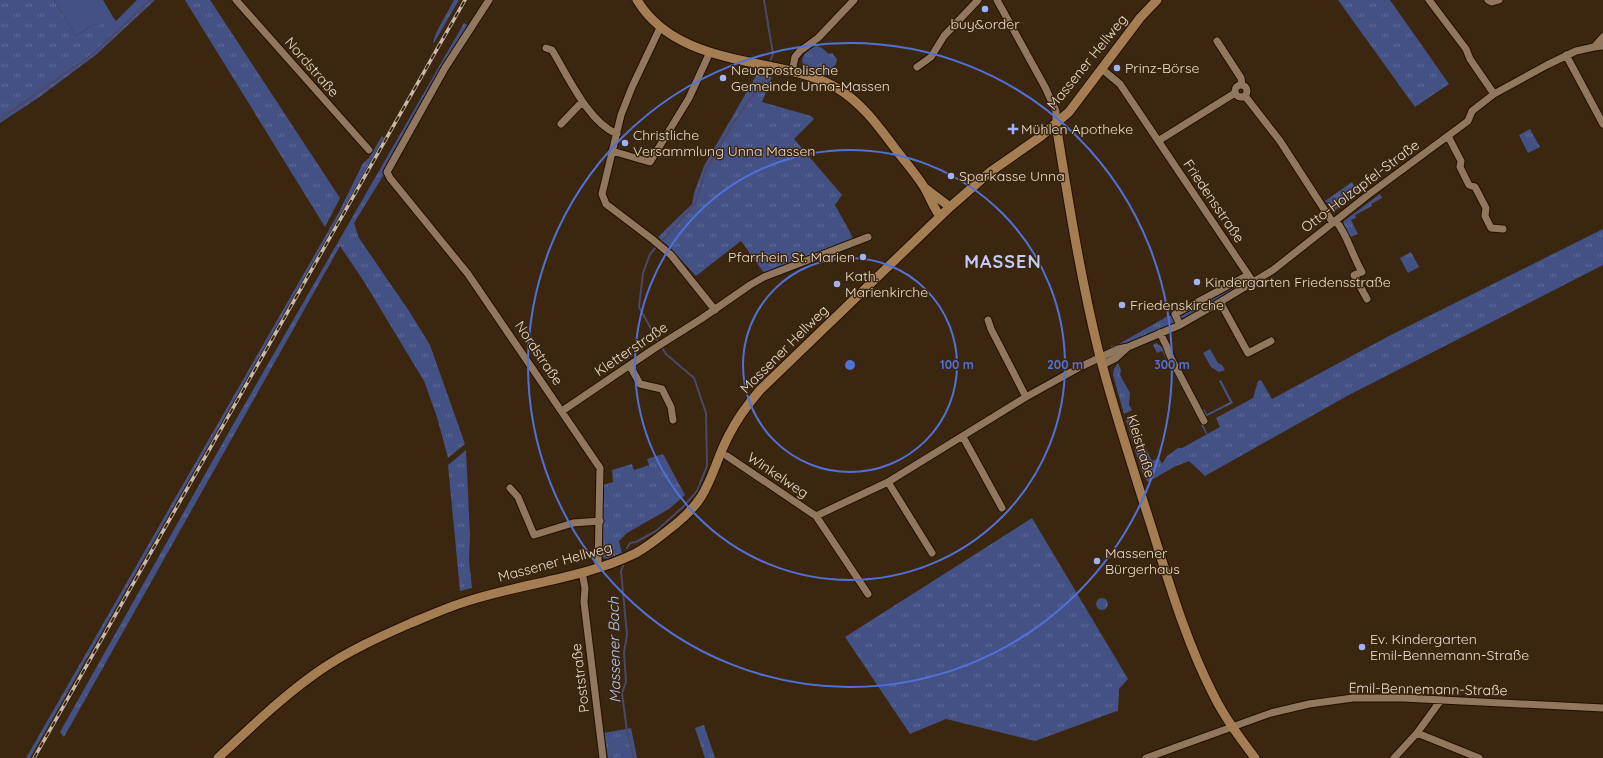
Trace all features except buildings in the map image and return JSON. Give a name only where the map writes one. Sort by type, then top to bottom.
[{"type":"main road","points":[[637,0],[644,11],[660,28],[687,44],[710,52],[774,67],[824,82],[850,96],[874,120],[925,188],[933,208],[940,216]]},
{"type":"main road","name":"Massener Hellweg","points":[[218,758],[298,686],[359,646],[469,600],[496,592],[582,572],[635,553],[683,518],[700,498],[708,485],[728,435],[751,401],[778,372],[940,216],[990,172],[1056,124],[1072,108],[1140,18],[1158,0]]},
{"type":"main road","name":"Kleistraße","points":[[1056,124],[1076,246],[1101,361],[1122,433],[1179,614],[1214,696],[1251,757]]},
{"type":"main road","points":[[925,188],[950,207]]},
{"type":"street","name":"Nordstraße","points":[[236,0],[368,150]]},
{"type":"street","name":"Nordstraße","points":[[489,0],[445,68],[387,172],[390,178],[468,274],[600,468],[598,567]]},
{"type":"street","points":[[792,72],[795,57],[800,51],[819,37],[854,0]]},
{"type":"street","points":[[917,66],[931,56],[944,36],[978,0]]},
{"type":"street","points":[[997,0],[1045,87],[1056,111],[1056,124]]},
{"type":"street","points":[[1429,0],[1463,45],[1470,59],[1494,94]]},
{"type":"street","points":[[1488,0],[1492,2],[1498,0]]},
{"type":"street","points":[[660,28],[632,87],[621,115],[602,194],[606,204],[671,255],[715,310]]},
{"type":"street","points":[[1594,47],[1603,37]]},
{"type":"street","points":[[1217,41],[1241,78],[1242,85],[1245,86],[1247,90],[1245,96]]},
{"type":"street","name":"Otto-Holzapfel-Straße","points":[[1101,361],[1118,349],[1128,347],[1180,325],[1273,270],[1448,136],[1468,120],[1472,110],[1494,94],[1566,55],[1603,46]]},
{"type":"street","points":[[546,48],[552,50],[582,102],[610,131],[617,134]]},
{"type":"street","points":[[612,151],[650,162],[689,98],[710,52]]},
{"type":"street","points":[[1566,55],[1603,124]]},
{"type":"street","name":"Friedensstraße","points":[[1102,69],[1120,84],[1253,282]]},
{"type":"street","points":[[1158,141],[1235,93],[1236,86],[1242,85]]},
{"type":"street","points":[[1235,93],[1239,97],[1245,96]]},
{"type":"street","points":[[1245,96],[1280,141],[1334,222],[1341,228],[1362,272],[1354,275],[1366,299]]},
{"type":"street","points":[[560,124],[582,102]]},
{"type":"street","points":[[1448,136],[1461,161],[1460,168],[1464,176],[1469,185],[1475,187],[1486,208],[1485,216],[1492,228],[1503,229]]},
{"type":"street","name":"Kletterstraße","points":[[562,411],[630,366],[654,348],[764,277],[868,237]]},
{"type":"street","points":[[1180,325],[1176,314],[1248,275]]},
{"type":"street","points":[[1220,302],[1248,353],[1271,341]]},
{"type":"street","points":[[988,320],[991,329],[1026,397]]},
{"type":"street","points":[[1160,333],[1171,358],[1204,421]]},
{"type":"street","name":"Winkelweg","points":[[816,516],[888,482],[1026,397],[1101,361]]},
{"type":"street","points":[[630,366],[640,384],[662,389],[671,407],[673,420]]},
{"type":"street","points":[[963,437],[1002,508]]},
{"type":"street","name":"Winkelweg","points":[[727,456],[816,516],[868,594]]},
{"type":"street","points":[[888,482],[932,553]]},
{"type":"street","points":[[510,488],[518,497],[534,535],[573,523],[600,520]]},
{"type":"street","name":"Poststraße","points":[[582,572],[584,602],[603,758]]},
{"type":"street","name":"Emil-Bennemann-Straße","points":[[1146,758],[1271,713],[1309,704],[1353,698],[1441,700],[1603,708]]},
{"type":"street","points":[[1394,758],[1417,732],[1441,700]]},
{"type":"street","points":[[1417,732],[1479,758]]},
{"type":"green space","points":[[0,0],[54,0],[76,36],[94,24],[97,26],[113,17],[116,21],[137,0],[155,0],[97,54],[38,98],[0,123]]},
{"type":"green space","points":[[54,0],[103,0],[113,17],[97,27],[94,24],[76,36]]},
{"type":"green space","points":[[185,0],[210,0],[340,198],[325,227]]},
{"type":"green space","points":[[454,0],[459,0],[434,43],[436,33]]},
{"type":"green space","points":[[1338,0],[1390,0],[1449,84],[1415,107]]},
{"type":"green space","points":[[464,23],[470,26],[427,93],[383,176],[354,223],[359,238],[409,311],[430,345],[465,444],[448,458],[437,417],[424,381],[363,280],[340,246],[64,737],[60,732],[230,430]]},
{"type":"green space","points":[[817,46],[829,54],[832,53],[837,59],[836,64],[827,75],[804,66],[802,63],[803,57],[807,51]]},
{"type":"green space","points":[[757,74],[772,77],[762,102],[811,116],[814,119],[794,139],[842,195],[835,205],[853,239],[764,273],[741,241],[696,276],[658,237],[692,204],[694,193],[704,166]]},
{"type":"green space","points":[[1530,129],[1540,147],[1528,153],[1519,135]]},
{"type":"green space","points":[[382,136],[384,138],[30,758],[26,758],[338,214],[363,163],[369,158]]},
{"type":"green space","points":[[1352,182],[1359,193],[1335,210],[1332,209],[1325,201]]},
{"type":"green space","points":[[1380,194],[1382,198],[1371,204],[1372,206],[1355,215],[1356,218],[1351,220],[1358,234],[1350,237],[1343,225],[1344,221]]},
{"type":"green space","points":[[1603,229],[1603,265],[1347,396],[1205,476],[1189,461],[1174,467],[1148,482],[1144,477],[1135,450],[1144,445],[1152,461],[1159,458],[1162,464],[1167,456],[1178,448],[1182,448],[1220,427],[1216,418],[1253,398],[1258,381],[1261,380],[1272,399],[1387,337]]},
{"type":"green space","points":[[1411,252],[1419,267],[1408,273],[1400,258]]},
{"type":"green space","points":[[1242,281],[1243,284],[1220,299],[1182,320],[1180,316],[1181,314]]},
{"type":"green space","points":[[1168,316],[1172,316],[1175,323],[1111,350],[1111,346],[1117,345]]},
{"type":"green space","points":[[1156,343],[1162,347],[1164,346],[1207,433],[1206,434],[1162,351],[1157,353],[1153,345]]},
{"type":"green space","points":[[1210,349],[1218,363],[1222,365],[1225,370],[1219,372],[1211,367],[1203,353]]},
{"type":"green space","points":[[1118,363],[1121,370],[1120,375],[1130,393],[1129,405],[1132,410],[1124,414],[1113,375],[1114,369]]},
{"type":"green space","points":[[1221,380],[1233,403],[1205,417],[1201,410],[1204,409],[1207,414],[1230,402],[1219,381]]},
{"type":"green space","points":[[1134,415],[1133,422],[1140,437],[1133,442],[1126,420]]},
{"type":"green space","points":[[466,450],[470,535],[469,560],[472,588],[460,591],[448,465]]},
{"type":"green space","points":[[663,454],[685,495],[669,509],[627,533],[619,541],[622,553],[606,559],[602,557],[603,485],[613,482],[612,470],[632,464],[634,470],[649,465],[647,459]]},
{"type":"green space","points":[[1032,518],[1128,679],[1119,689],[1118,712],[1117,711],[1035,741],[946,719],[910,734],[845,637]]},
{"type":"green space","points":[[1102,598],[1106,600],[1108,604],[1106,608],[1102,610],[1098,608],[1096,604],[1098,600]]},
{"type":"green space","points":[[704,725],[715,758],[705,758],[695,728]]},
{"type":"green space","points":[[631,728],[637,758],[608,758],[604,733]]},
{"type":"waterway","points":[[0,119],[93,54],[150,0]]},
{"type":"waterway","name":"Massener Bach","points":[[764,0],[773,54],[769,64]]},
{"type":"waterway","name":"Massener Bach","points":[[660,243],[695,204],[705,172],[732,125],[764,79],[768,68]]},
{"type":"waterway","name":"Massener Bach","points":[[657,246],[650,254],[643,273],[639,307],[659,343]]},
{"type":"waterway","name":"Massener Bach","points":[[627,548],[630,543],[636,542],[656,531],[684,506],[697,491],[707,466],[706,413],[694,378],[666,354],[661,346]]},
{"type":"waterway","name":"Massener Bach","points":[[623,566],[621,571],[627,635],[624,653],[626,682],[622,693],[627,731],[634,758]]},
{"type":"railway","points":[[34,758],[465,0]]},
{"type":"place","name":"buy&order","points":[[985,9]]},
{"type":"place","name":"Prinz-Börse","points":[[1117,68]]},
{"type":"place","name":"Neuapostolische Gemeinde Unna-Massen","points":[[723,78]]},
{"type":"place","name":"Mühlen Apotheke","points":[[1013,129]]},
{"type":"place","name":"Christliche Versammlung Unna Massen","points":[[625,143]]},
{"type":"place","name":"Sparkasse Unna","points":[[951,176]]},
{"type":"place","name":"Pfarrhein St. Marien","points":[[863,257]]},
{"type":"place","name":"Kindergarten Friedensstraße","points":[[1197,282]]},
{"type":"place","name":"Kath. Marienkirche","points":[[837,284]]},
{"type":"place","name":"Friedenskirche","points":[[1122,305]]},
{"type":"place","name":"Massener Bürgerhaus","points":[[1097,561]]},
{"type":"place","name":"Ev. Kindergarten Emil-Bennemann-Straße","points":[[1362,647]]},
{"type":"district","name":"MASSEN","points":[[1003,261]]}]
